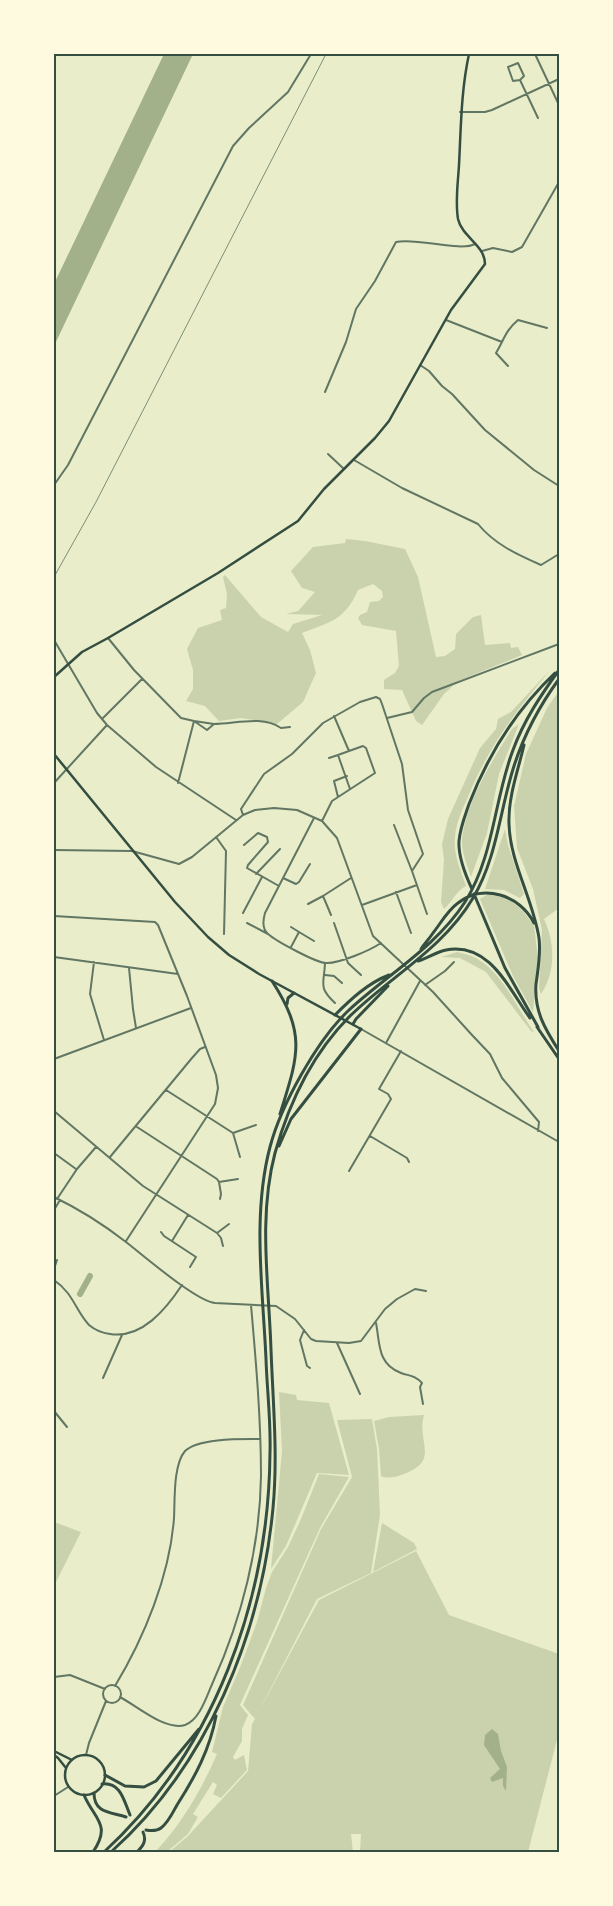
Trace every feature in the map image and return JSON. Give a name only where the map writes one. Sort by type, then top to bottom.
[{"type":"highway","points":[[559,669],[544,683],[512,722],[496,747],[477,786],[462,824],[459,841],[462,862],[505,968],[538,1027],[559,1059]]},
{"type":"highway","points":[[277,1121],[317,1049],[346,1012],[419,953],[446,928],[472,890],[485,859],[512,752],[524,724],[538,699],[559,669]]},
{"type":"highway","points":[[111,1852],[131,1835],[188,1762],[216,1712],[236,1668],[260,1591],[273,1509],[276,1453],[266,1244],[268,1192],[274,1158],[291,1105],[315,1059],[350,1017],[449,931],[472,899],[490,860],[514,766],[527,732],[543,700],[559,679]]},
{"type":"highway","points":[[527,732],[510,804],[509,825],[512,848],[537,930],[540,951],[536,1002],[540,1018],[559,1051]]},
{"type":"highway","points":[[419,953],[450,910],[463,900],[481,894],[499,894],[515,901],[527,912],[537,930]]},
{"type":"highway","points":[[413,963],[446,950],[466,950],[478,954],[497,970],[538,1027]]},
{"type":"highway","points":[[337,1016],[364,989],[379,979],[392,974]]},
{"type":"highway","points":[[104,1852],[153,1801],[184,1758],[204,1722],[231,1664],[255,1588],[267,1507],[270,1452],[261,1242],[262,1190],[269,1150],[292,1076],[297,1052],[295,1028],[287,1006],[272,981]]},
{"type":"highway","points":[[352,1023],[380,996],[391,982]]},
{"type":"highway","points":[[287,1006],[288,998],[294,993]]},
{"type":"highway","points":[[274,1158],[291,1119],[361,1029]]},
{"type":"highway","points":[[136,1852],[145,1841],[145,1831],[163,1827],[201,1765],[213,1733],[216,1712]]},
{"type":"highway","points":[[105,1775],[125,1786],[144,1787],[156,1781],[204,1722]]},
{"type":"highway","points":[[102,1784],[109,1783],[121,1792],[130,1814]]},
{"type":"highway","points":[[94,1793],[94,1802],[97,1807],[126,1817]]},
{"type":"highway","points":[[84,1795],[97,1815],[101,1827],[100,1839],[93,1852]]},
{"type":"main road","points":[[54,677],[82,652],[218,573],[298,521],[324,489],[375,438],[388,421],[445,319],[484,268],[485,260],[482,251],[461,228],[457,205],[460,112],[469,54]]},
{"type":"main road","points":[[54,754],[175,902],[208,937],[229,955],[272,981],[361,1029]]},
{"type":"main road","points":[[54,1751],[72,1760]]},
{"type":"main road","points":[[54,1755],[66,1768]]},
{"type":"main road","points":[[86,1756],[97,1760],[101,1764],[105,1775],[102,1784],[94,1793],[84,1795],[72,1792],[65,1781],[66,1768],[72,1760],[86,1756]]},
{"type":"street","points":[[54,485],[68,465],[233,146],[249,128],[288,92],[311,54]]},
{"type":"street","points":[[535,54],[559,105]]},
{"type":"street","points":[[518,63],[524,76],[520,80],[513,82],[508,67],[518,63]]},
{"type":"street","points":[[460,112],[492,110],[559,79]]},
{"type":"street","points":[[520,80],[538,118]]},
{"type":"street","points":[[482,251],[493,248],[512,252],[522,247],[559,182]]},
{"type":"street","points":[[325,392],[346,342],[356,309],[375,281],[396,242],[468,246],[475,244]]},
{"type":"street","points":[[445,319],[502,342]]},
{"type":"street","points":[[508,366],[496,353],[506,332],[518,320],[547,328]]},
{"type":"street","points":[[420,365],[429,370],[485,430],[534,470],[559,486]]},
{"type":"street","points":[[328,454],[344,469]]},
{"type":"street","points":[[353,460],[410,492],[478,524],[495,541],[541,566],[559,554]]},
{"type":"street","points":[[108,638],[142,678],[181,718],[214,724],[250,721],[275,725],[281,728],[290,726]]},
{"type":"street","points":[[54,640],[107,725],[156,767],[236,820]]},
{"type":"street","points":[[387,718],[412,712],[432,692],[559,644]]},
{"type":"street","points":[[102,719],[142,678]]},
{"type":"street","points":[[243,815],[241,810],[264,774],[292,754],[313,732],[334,716],[372,697],[380,699],[402,764],[408,810],[424,854],[412,871]]},
{"type":"street","points":[[334,716],[348,751]]},
{"type":"street","points":[[194,721],[207,730],[214,724]]},
{"type":"street","points":[[178,783],[194,721]]},
{"type":"street","points":[[54,783],[107,725]]},
{"type":"street","points":[[322,821],[328,805],[375,773],[366,748],[363,746],[329,758]]},
{"type":"street","points":[[338,755],[350,789]]},
{"type":"street","points":[[338,797],[333,780],[347,776]]},
{"type":"street","points":[[54,850],[132,850],[180,864],[192,857],[236,820],[255,810],[274,808],[297,810],[322,821],[337,838],[373,936],[425,985],[490,1054],[502,1078],[539,1122],[538,1130]]},
{"type":"street","points":[[268,934],[263,922],[265,913],[314,818]]},
{"type":"street","points":[[394,825],[427,914]]},
{"type":"street","points":[[244,845],[258,833],[268,839],[268,842],[247,868],[248,871],[279,886]]},
{"type":"street","points":[[216,838],[226,852],[224,934]]},
{"type":"street","points":[[256,874],[280,850]]},
{"type":"street","points":[[283,878],[296,884],[310,864]]},
{"type":"street","points":[[243,913],[262,877]]},
{"type":"street","points":[[308,904],[351,878]]},
{"type":"street","points":[[362,905],[417,885]]},
{"type":"street","points":[[396,892],[411,933]]},
{"type":"street","points":[[323,896],[330,915]]},
{"type":"street","points":[[54,916],[155,922],[161,930],[216,1074],[218,1088],[215,1104],[126,1241]]},
{"type":"street","points":[[247,923],[318,962],[325,963],[346,958],[381,943]]},
{"type":"street","points":[[334,923],[348,963],[361,975]]},
{"type":"street","points":[[291,927],[314,940]]},
{"type":"street","points":[[291,947],[299,932]]},
{"type":"street","points":[[54,956],[179,975]]},
{"type":"street","points":[[94,962],[90,994],[104,1040]]},
{"type":"street","points":[[425,985],[454,962]]},
{"type":"street","points":[[325,963],[323,988],[335,1004]]},
{"type":"street","points":[[129,968],[132,1008],[136,1028]]},
{"type":"street","points":[[325,975],[334,976],[342,983]]},
{"type":"street","points":[[386,1043],[420,981]]},
{"type":"street","points":[[54,1059],[191,1008]]},
{"type":"street","points":[[361,1029],[559,1142]]},
{"type":"street","points":[[110,1157],[137,1127],[200,1049],[205,1047]]},
{"type":"street","points":[[349,1171],[390,1100],[388,1094],[379,1089],[401,1051]]},
{"type":"street","points":[[166,1090],[233,1133],[240,1157]]},
{"type":"street","points":[[54,1111],[143,1186],[217,1233],[223,1246]]},
{"type":"street","points":[[233,1133],[256,1124]]},
{"type":"street","points":[[137,1127],[217,1179],[221,1194],[220,1199]]},
{"type":"street","points":[[370,1135],[407,1158],[409,1162]]},
{"type":"street","points":[[54,1210],[58,1199],[77,1170],[96,1147]]},
{"type":"street","points":[[54,1154],[77,1170]]},
{"type":"street","points":[[219,1182],[238,1179]]},
{"type":"street","points":[[54,1197],[85,1214],[126,1241],[182,1284],[210,1302],[276,1306],[290,1315],[316,1342],[355,1343],[361,1341],[385,1309],[397,1299],[415,1289],[426,1291]]},
{"type":"street","points":[[172,1241],[188,1215]]},
{"type":"street","points":[[217,1233],[229,1224]]},
{"type":"street","points":[[162,1232],[164,1236],[196,1257],[190,1267]]},
{"type":"street","points":[[54,1269],[57,1260]]},
{"type":"street","points":[[54,1280],[72,1296],[92,1327],[108,1334],[122,1335],[136,1331],[144,1326],[170,1302],[182,1284]]},
{"type":"street","points":[[120,1697],[164,1724],[172,1726],[186,1725],[200,1710],[237,1619],[249,1570],[258,1516],[260,1476],[259,1401],[251,1305]]},
{"type":"street","points":[[376,1323],[380,1355],[392,1369],[414,1376],[422,1383],[420,1387],[423,1404]]},
{"type":"street","points":[[304,1330],[300,1340],[307,1366],[310,1368]]},
{"type":"street","points":[[103,1378],[122,1335]]},
{"type":"street","points":[[337,1343],[360,1394]]},
{"type":"street","points":[[54,1411],[67,1427]]},
{"type":"street","points":[[115,1686],[142,1638],[164,1574],[174,1524],[177,1469],[180,1458],[186,1450],[197,1444],[259,1438]]},
{"type":"street","points":[[54,1677],[70,1675],[105,1689]]},
{"type":"street","points":[[86,1756],[106,1701],[103,1694],[105,1689],[115,1686]]},
{"type":"street","points":[[115,1686],[120,1692],[120,1697]]},
{"type":"street","points":[[106,1701],[114,1703],[120,1697]]},
{"type":"street","points":[[54,1796],[68,1787]]},
{"type":"shaded area","points":[[164,54],[193,54],[54,346],[54,284]]},
{"type":"shaded area","points":[[346,539],[405,549],[418,577],[436,657],[445,656],[455,649],[456,634],[473,617],[481,615],[485,645],[510,643],[511,648],[518,647],[522,655],[458,681],[444,694],[422,725],[416,721],[402,690],[384,689],[384,680],[395,673],[399,666],[396,631],[362,625],[358,618],[367,612],[370,602],[379,601],[383,597],[382,591],[373,584],[358,590],[348,608],[336,619],[302,633],[310,650],[316,673],[303,702],[277,724],[241,718],[219,721],[205,706],[186,701],[193,689],[193,670],[187,649],[198,628],[222,620],[220,610],[226,608],[227,594],[223,577],[225,575],[261,617],[288,632],[293,624],[322,615],[286,614],[298,611],[315,592],[302,588],[291,571],[313,547],[345,543]]},
{"type":"shaded area","points":[[551,669],[504,730],[476,779],[460,817],[455,837],[456,856],[466,886],[444,909],[441,902],[444,860],[442,844],[448,819],[480,748],[496,729],[498,719],[511,712]]},
{"type":"shaded area","points":[[559,691],[559,908],[544,919],[550,937],[552,957],[549,976],[541,994],[539,988],[542,930],[533,889],[517,848],[514,806],[526,754],[547,708]]},
{"type":"shaded area","points":[[519,724],[499,774],[487,833],[471,877],[462,847],[468,814],[473,799],[488,769],[512,729]]},
{"type":"shaded area","points":[[505,829],[508,845],[524,894],[520,898],[504,890],[485,889]]},
{"type":"shaded area","points":[[488,894],[509,899],[523,911],[534,926],[538,958],[533,1012],[513,976],[480,899]]},
{"type":"shaded area","points":[[457,952],[476,958],[495,974],[510,993],[534,1032],[531,1031],[486,972],[460,958],[441,957]]},
{"type":"shaded area","points":[[279,1392],[296,1395],[297,1400],[329,1403],[349,1475],[317,1473],[286,1546],[271,1569],[282,1451]]},
{"type":"shaded area","points":[[424,1415],[422,1425],[425,1449],[422,1463],[415,1469],[395,1477],[381,1476],[374,1421],[389,1417]]},
{"type":"shaded area","points":[[372,1419],[377,1449],[380,1515],[371,1573],[317,1599],[258,1713],[319,1600],[416,1551],[449,1615],[559,1654],[559,1735],[528,1852],[360,1852],[361,1834],[351,1834],[353,1852],[169,1852],[188,1836],[248,1771],[252,1724],[255,1719],[243,1705],[321,1529],[352,1477],[337,1420]]},
{"type":"shaded area","points":[[319,1474],[349,1477],[320,1528],[240,1705],[248,1715],[242,1729],[242,1741],[233,1757],[235,1760],[244,1755],[247,1770],[221,1798],[213,1794],[217,1785],[213,1782],[193,1814],[198,1817],[188,1834],[167,1852],[155,1852],[174,1830],[190,1806],[217,1754],[212,1752],[223,1707],[257,1622],[266,1588],[272,1572],[288,1547]]},
{"type":"shaded area","points":[[54,1522],[81,1532],[54,1586]]},
{"type":"shaded area","points":[[382,1523],[414,1543],[417,1549],[373,1572]]},
{"type":"shaded area","points":[[492,1729],[498,1734],[501,1751],[507,1767],[506,1791],[503,1786],[503,1778],[492,1782],[490,1778],[500,1769],[484,1745],[485,1735]]},
{"type":"waterway","points":[[80,1294],[90,1276]]},
{"type":"railway","points":[[54,577],[96,502],[326,54]]}]
